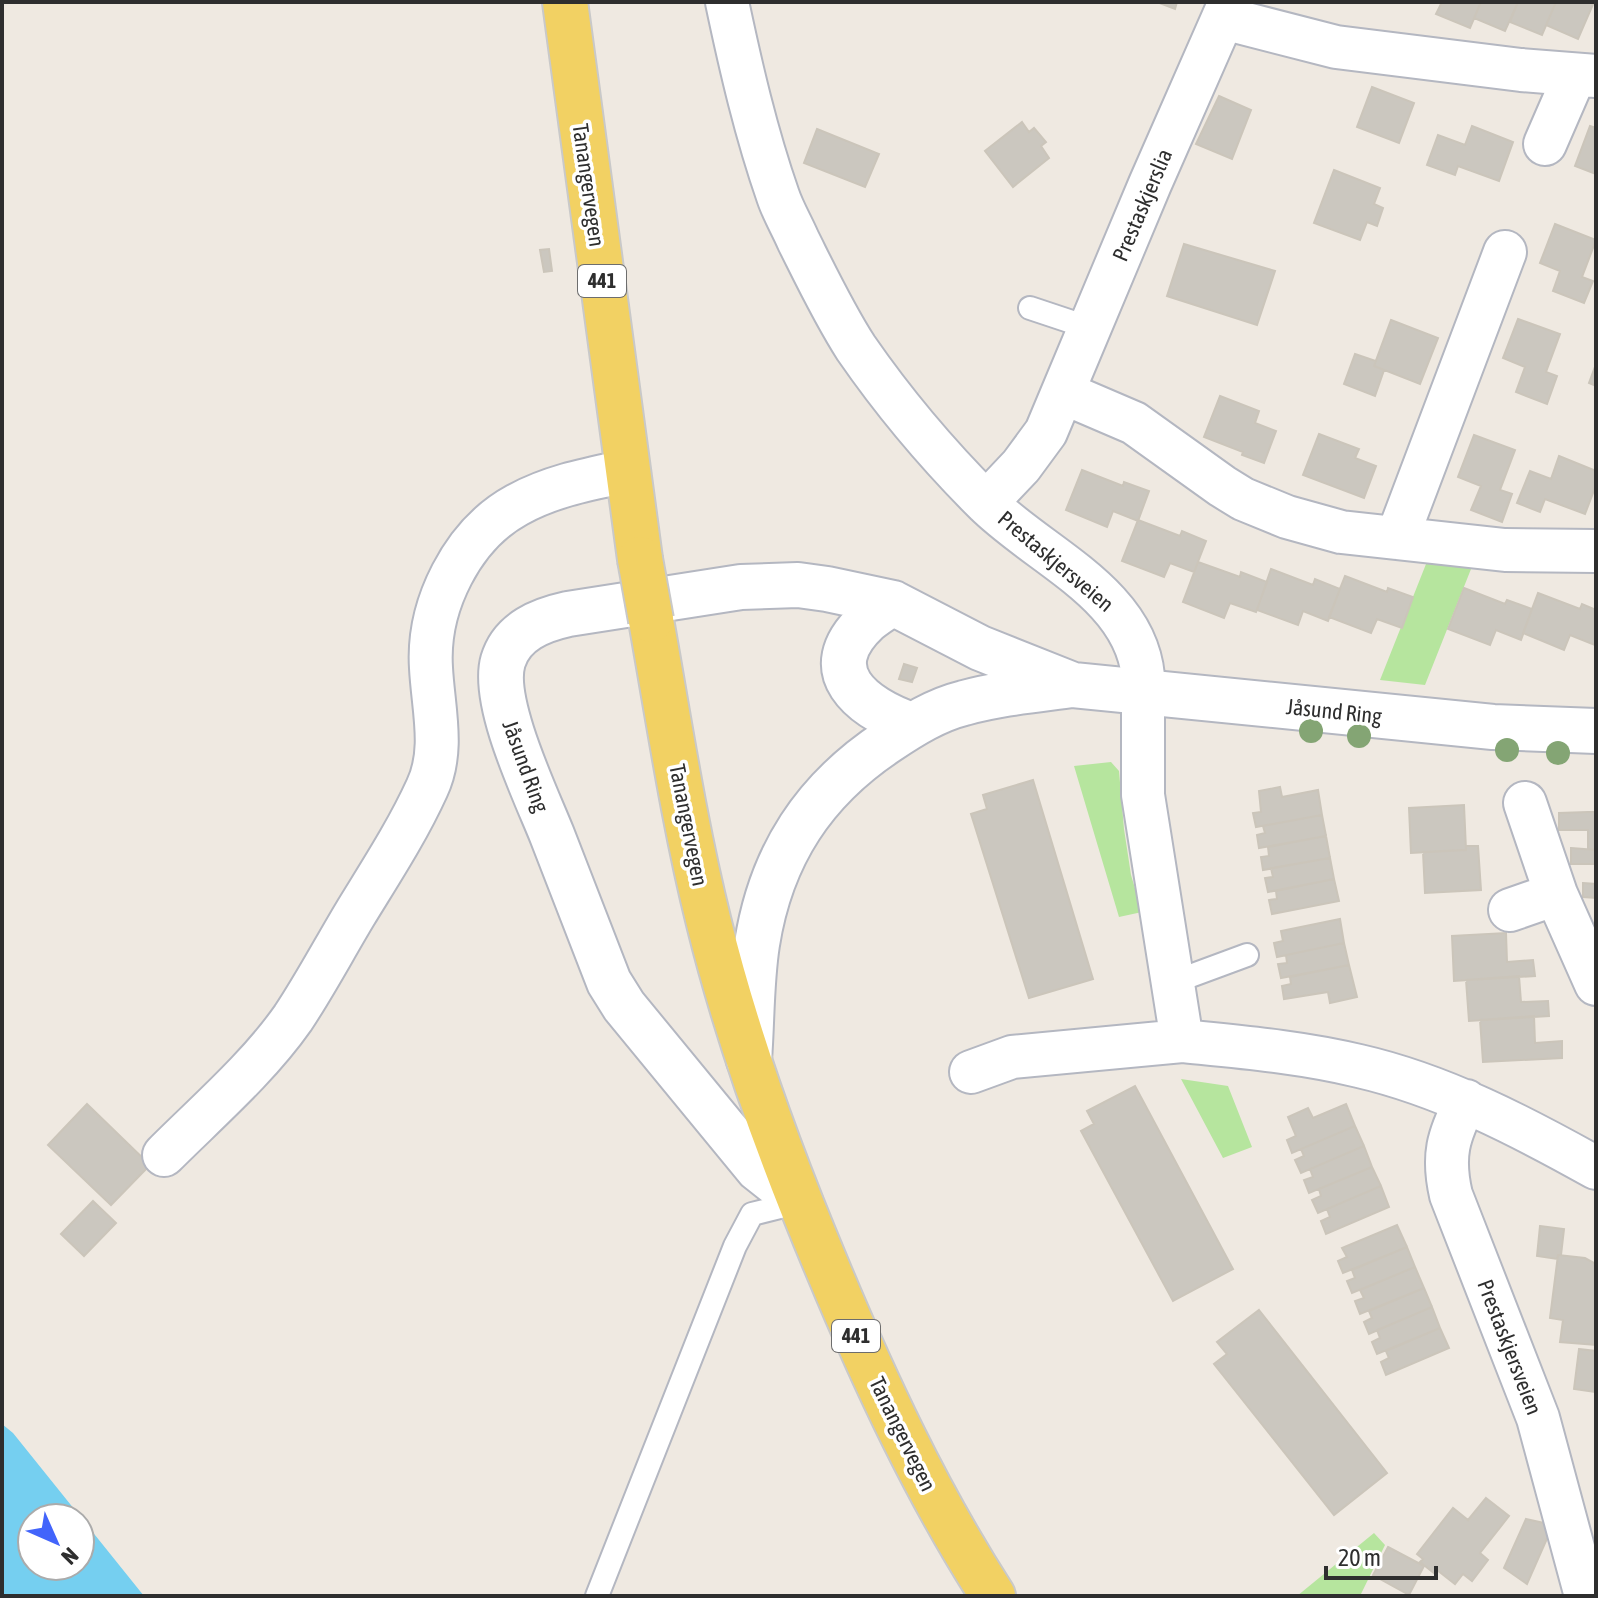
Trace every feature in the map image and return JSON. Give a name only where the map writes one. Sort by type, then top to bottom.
[{"type":"main road","name":"Tanangervegen","points":[[565,2],[640,559],[691,845],[710,925],[749,1062],[800,1202],[849,1321],[892,1415],[938,1504],[993,1596]]},
{"type":"main road","name":"Jåsund Ring","points":[[800,1202],[758,1169],[624,1006],[609,982],[512,732],[500,678],[503,660],[511,644],[540,620],[741,587],[798,585],[893,603],[980,648],[1073,685]]},
{"type":"main road","points":[[893,603],[867,621],[848,646],[844,667],[852,689],[865,703],[884,715],[912,725]]},
{"type":"main road","name":"Jåsund Ring","points":[[749,1062],[757,945],[779,864],[796,834],[831,786],[855,763],[912,725],[962,703],[1073,685],[1493,727],[1596,731]]},
{"type":"street","name":"Prestaskjersveien","points":[[727,2],[747,96],[779,200],[814,272],[855,345],[905,414],[986,503],[1101,595],[1121,616],[1134,637],[1142,661],[1143,795],[1182,1041]]},
{"type":"street","name":"Prestaskjerslia","points":[[986,503],[1021,466],[1046,432],[1227,10],[1336,47],[1586,76],[1545,144]]},
{"type":"street","points":[[1397,538],[1505,252]]},
{"type":"street","points":[[1064,393],[1134,423],[1243,499],[1287,517],[1341,532],[1505,550],[1596,551]]},
{"type":"street","points":[[164,1155],[237,1083],[292,1019],[411,820],[429,784],[437,755],[430,665],[433,633],[439,605],[453,571],[471,545],[492,523],[515,506],[547,491],[627,471]]},
{"type":"street","points":[[1525,803],[1556,894],[1596,984]]},
{"type":"street","points":[[1510,910],[1556,894]]},
{"type":"street","points":[[971,1072],[1012,1057],[1182,1041],[1283,1051],[1361,1066],[1466,1101],[1596,1168]]},
{"type":"street","name":"Prestaskjersveien","points":[[1466,1101],[1452,1127],[1445,1167],[1451,1195],[1538,1418],[1586,1596]]},
{"type":"lane","points":[[1030,308],[1090,328]]},
{"type":"lane","points":[[1174,982],[1247,955]]},
{"type":"lane","points":[[597,1596],[735,1246],[752,1214],[800,1202]]},
{"type":"green space","points":[[1428,559],[1473,564],[1425,685],[1380,680]]},
{"type":"green space","points":[[1111,762],[1119,771],[1131,875],[1142,912],[1119,917],[1074,766]]},
{"type":"green space","points":[[1181,1079],[1228,1086],[1252,1147],[1223,1158]]},
{"type":"green space","points":[[1374,1533],[1385,1545],[1360,1596],[1297,1596]]},
{"type":"water","points":[[2,1424],[13,1433],[68,1502],[16,1502],[16,1582],[96,1582],[96,1536],[144,1596],[2,1596]]},
{"type":"building","points":[[1157,2],[1177,2],[1175,9]]},
{"type":"building","points":[[1442,2],[1481,2],[1470,28],[1436,14]]},
{"type":"building","points":[[1481,2],[1518,2],[1505,31],[1474,18]]},
{"type":"building","points":[[1518,2],[1556,2],[1542,35],[1510,22]]},
{"type":"building","points":[[1556,2],[1594,2],[1578,39],[1546,25]]},
{"type":"building","points":[[1372,87],[1414,103],[1399,143],[1357,127]]},
{"type":"building","points":[[1219,96],[1251,110],[1232,159],[1196,144]]},
{"type":"building","points":[[1022,122],[1029,132],[1034,128],[1046,142],[1041,146],[1049,158],[1013,187],[985,151]]},
{"type":"building","points":[[1472,126],[1513,142],[1499,181],[1458,166],[1455,175],[1427,165],[1438,135],[1465,145]]},
{"type":"building","points":[[1590,126],[1596,128],[1596,174],[1575,166]]},
{"type":"building","points":[[817,129],[879,154],[865,187],[804,163]]},
{"type":"building","points":[[1334,170],[1380,188],[1374,204],[1383,208],[1377,226],[1367,222],[1360,240],[1314,223]]},
{"type":"building","points":[[1555,224],[1596,240],[1582,277],[1593,281],[1584,303],[1553,291],[1560,271],[1540,263]]},
{"type":"building","points":[[1184,244],[1275,271],[1257,325],[1167,296]]},
{"type":"building","points":[[549,249],[552,271],[544,272],[540,250]]},
{"type":"building","points":[[1518,319],[1560,334],[1546,372],[1557,376],[1547,404],[1516,392],[1525,367],[1503,358]]},
{"type":"building","points":[[1391,320],[1438,338],[1420,384],[1374,366]]},
{"type":"building","points":[[1355,354],[1376,361],[1374,366],[1384,370],[1375,396],[1344,384]]},
{"type":"building","points":[[1596,364],[1596,386],[1589,383]]},
{"type":"building","points":[[1220,396],[1259,411],[1255,423],[1276,431],[1264,463],[1204,437]]},
{"type":"building","points":[[1319,434],[1359,449],[1355,458],[1376,466],[1364,498],[1303,475]]},
{"type":"building","points":[[1474,435],[1515,450],[1500,490],[1512,494],[1502,522],[1471,510],[1481,486],[1458,477]]},
{"type":"building","points":[[1559,456],[1596,471],[1596,485],[1585,514],[1545,499],[1540,512],[1517,503],[1530,471],[1551,479]]},
{"type":"building","points":[[1082,470],[1123,486],[1124,482],[1149,491],[1138,521],[1113,511],[1107,527],[1066,510]]},
{"type":"building","points":[[1138,520],[1180,536],[1182,531],[1206,541],[1194,572],[1170,563],[1164,577],[1122,561]]},
{"type":"building","points":[[1198,562],[1240,577],[1241,572],[1267,582],[1256,612],[1230,603],[1224,618],[1183,602]]},
{"type":"building","points":[[1271,569],[1313,585],[1315,579],[1340,589],[1328,621],[1303,611],[1298,625],[1257,610]]},
{"type":"building","points":[[1345,576],[1387,592],[1388,588],[1413,597],[1402,628],[1377,619],[1371,633],[1329,617]]},
{"type":"building","points":[[1464,588],[1505,604],[1507,600],[1532,609],[1521,640],[1496,630],[1490,645],[1448,629]]},
{"type":"building","points":[[1538,593],[1580,609],[1582,604],[1596,610],[1595,645],[1570,635],[1564,650],[1523,633]]},
{"type":"building","points":[[904,664],[917,668],[912,682],[899,679]]},
{"type":"building","points":[[1033,780],[1093,979],[1029,998],[971,814],[987,809],[983,795]]},
{"type":"building","points":[[1280,787],[1282,797],[1318,790],[1322,815],[1256,827],[1253,813],[1261,812],[1259,791]]},
{"type":"building","points":[[1464,805],[1466,850],[1411,853],[1409,808]]},
{"type":"building","points":[[1596,812],[1596,850],[1588,850],[1588,830],[1559,830],[1559,813]]},
{"type":"building","points":[[1322,815],[1326,836],[1259,848],[1257,835],[1265,833],[1263,826]]},
{"type":"building","points":[[1326,836],[1330,858],[1263,870],[1261,857],[1269,856],[1268,847]]},
{"type":"building","points":[[1466,846],[1478,846],[1481,890],[1425,893],[1423,852],[1466,850]]},
{"type":"building","points":[[1571,848],[1596,850],[1596,864],[1571,864]]},
{"type":"building","points":[[1330,858],[1334,879],[1268,892],[1265,878],[1273,877],[1271,868]]},
{"type":"building","points":[[1334,879],[1339,901],[1272,914],[1269,900],[1277,899],[1276,891]]},
{"type":"building","points":[[1583,883],[1596,884],[1596,898],[1583,897]]},
{"type":"building","points":[[1340,919],[1344,943],[1277,957],[1274,943],[1283,941],[1281,931]]},
{"type":"building","points":[[1506,933],[1507,962],[1533,960],[1535,976],[1454,981],[1452,936]]},
{"type":"building","points":[[1344,943],[1349,965],[1281,978],[1278,964],[1287,963],[1286,955]]},
{"type":"building","points":[[1349,965],[1357,997],[1330,1003],[1328,992],[1284,999],[1282,986],[1291,984],[1290,977]]},
{"type":"building","points":[[1519,976],[1521,1002],[1548,1001],[1549,1016],[1469,1021],[1466,980]]},
{"type":"building","points":[[1534,1016],[1535,1043],[1562,1041],[1562,1058],[1483,1062],[1480,1020]]},
{"type":"building","points":[[1135,1086],[1233,1269],[1173,1301],[1081,1131],[1094,1124],[1087,1111]]},
{"type":"building","points":[[87,1104],[150,1165],[111,1205],[48,1145]]},
{"type":"building","points":[[1346,1104],[1355,1126],[1292,1153],[1287,1140],[1296,1136],[1288,1117],[1308,1108],[1313,1118]]},
{"type":"building","points":[[1355,1126],[1364,1146],[1301,1173],[1295,1160],[1304,1156],[1301,1149]]},
{"type":"building","points":[[1364,1146],[1372,1167],[1309,1193],[1304,1180],[1313,1177],[1310,1169]]},
{"type":"building","points":[[1372,1167],[1381,1186],[1318,1213],[1312,1200],[1321,1196],[1319,1189]]},
{"type":"building","points":[[1381,1186],[1389,1207],[1326,1234],[1321,1221],[1330,1217],[1327,1209]]},
{"type":"building","points":[[93,1201],[116,1223],[84,1256],[61,1234]]},
{"type":"building","points":[[1397,1225],[1407,1247],[1343,1273],[1338,1261],[1347,1257],[1342,1248]]},
{"type":"building","points":[[1540,1226],[1564,1229],[1561,1255],[1557,1259],[1537,1256]]},
{"type":"building","points":[[1407,1247],[1415,1267],[1352,1293],[1347,1281],[1355,1278],[1352,1270]]},
{"type":"building","points":[[1558,1255],[1585,1258],[1596,1264],[1596,1345],[1560,1342],[1563,1320],[1550,1318]]},
{"type":"building","points":[[1415,1267],[1424,1288],[1360,1314],[1355,1301],[1364,1298],[1360,1290]]},
{"type":"building","points":[[1424,1288],[1432,1307],[1369,1334],[1364,1322],[1372,1318],[1369,1311]]},
{"type":"building","points":[[1432,1307],[1440,1328],[1377,1354],[1372,1342],[1380,1338],[1377,1330]]},
{"type":"building","points":[[1259,1310],[1387,1473],[1334,1515],[1214,1364],[1227,1354],[1217,1342]]},
{"type":"building","points":[[1440,1328],[1449,1348],[1386,1375],[1381,1362],[1389,1358],[1386,1351]]},
{"type":"building","points":[[1579,1349],[1596,1351],[1596,1392],[1574,1389]]},
{"type":"building","points":[[1486,1498],[1509,1516],[1480,1553],[1488,1560],[1472,1581],[1463,1574],[1455,1584],[1420,1562],[1423,1559],[1417,1554],[1453,1508],[1468,1520]]},
{"type":"building","points":[[1526,1519],[1553,1525],[1527,1584],[1504,1568]]},
{"type":"building","points":[[1388,1547],[1424,1566],[1409,1595],[1373,1575]]}]
